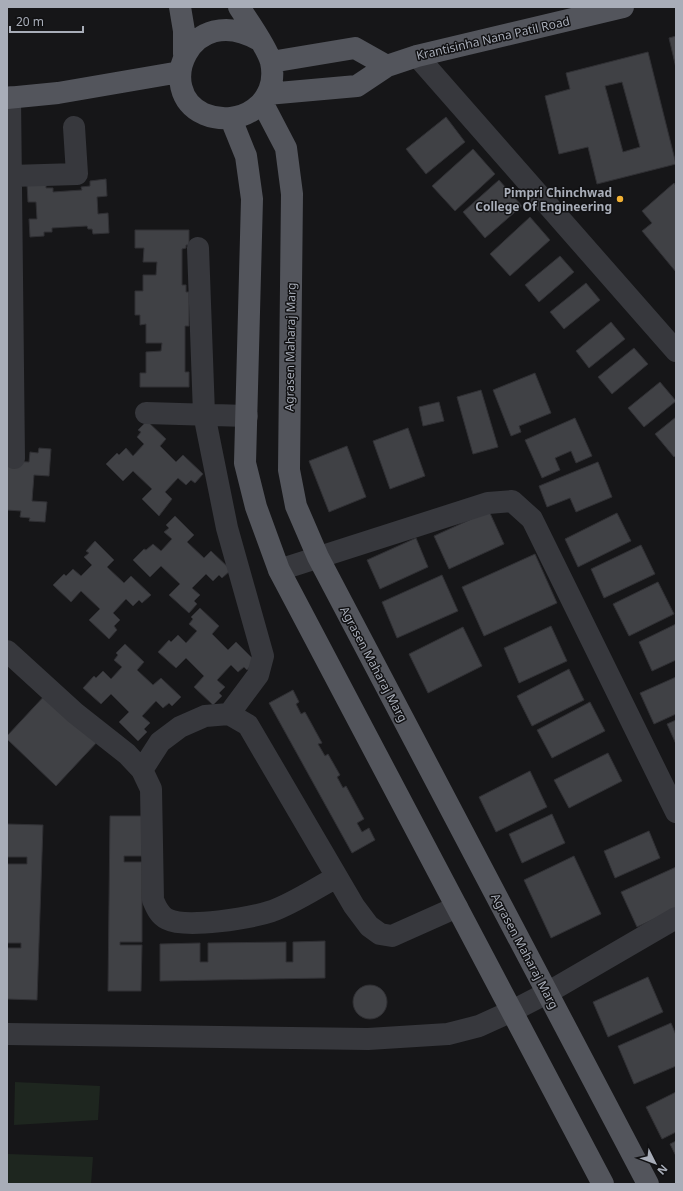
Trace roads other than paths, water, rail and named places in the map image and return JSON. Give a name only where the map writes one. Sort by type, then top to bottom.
[{"type":"main road","points":[[180,7],[184,31],[182,88],[190,102],[201,112],[216,119],[231,119],[243,116],[254,110],[265,98],[271,84],[271,62],[268,53],[239,7]]},
{"type":"main road","name":"Krantisinha Nana Patil Road","points":[[265,98],[358,86],[386,66],[417,56],[623,7]]},
{"type":"main road","points":[[182,63],[192,42],[204,33],[218,28],[232,28],[246,32],[259,40]]},
{"type":"main road","points":[[271,62],[355,48],[386,66]]},
{"type":"main road","points":[[8,97],[58,93],[182,63]]},
{"type":"main road","name":"Agrasen Maharaj Marg","points":[[265,98],[286,148],[292,194],[289,470],[296,506],[318,558],[648,1184]]},
{"type":"main road","points":[[231,119],[246,156],[252,199],[246,463],[256,507],[279,570],[603,1184]]},
{"type":"street","points":[[417,56],[676,351]]},
{"type":"street","points":[[8,97],[11,176],[14,458]]},
{"type":"street","points":[[11,176],[77,174],[74,127]]},
{"type":"street","points":[[198,248],[204,414],[227,528],[263,656],[258,675],[229,714]]},
{"type":"street","points":[[146,413],[247,416]]},
{"type":"street","points":[[279,570],[488,503],[512,501],[532,519],[676,812]]},
{"type":"street","points":[[7,651],[75,713],[127,754],[142,770],[151,789],[153,900],[158,911],[166,919],[177,922],[249,918],[273,910],[337,877]]},
{"type":"street","points":[[142,770],[160,742],[180,727],[205,716],[229,714],[248,725],[337,877],[365,921],[380,934],[392,936],[457,907]]},
{"type":"street","points":[[7,1034],[368,1039],[448,1034],[479,1026],[512,1011],[547,993],[676,918]]},
{"type":"place","name":"Pimpri Chinchwad College Of Engineering","points":[[620,199]]}]
